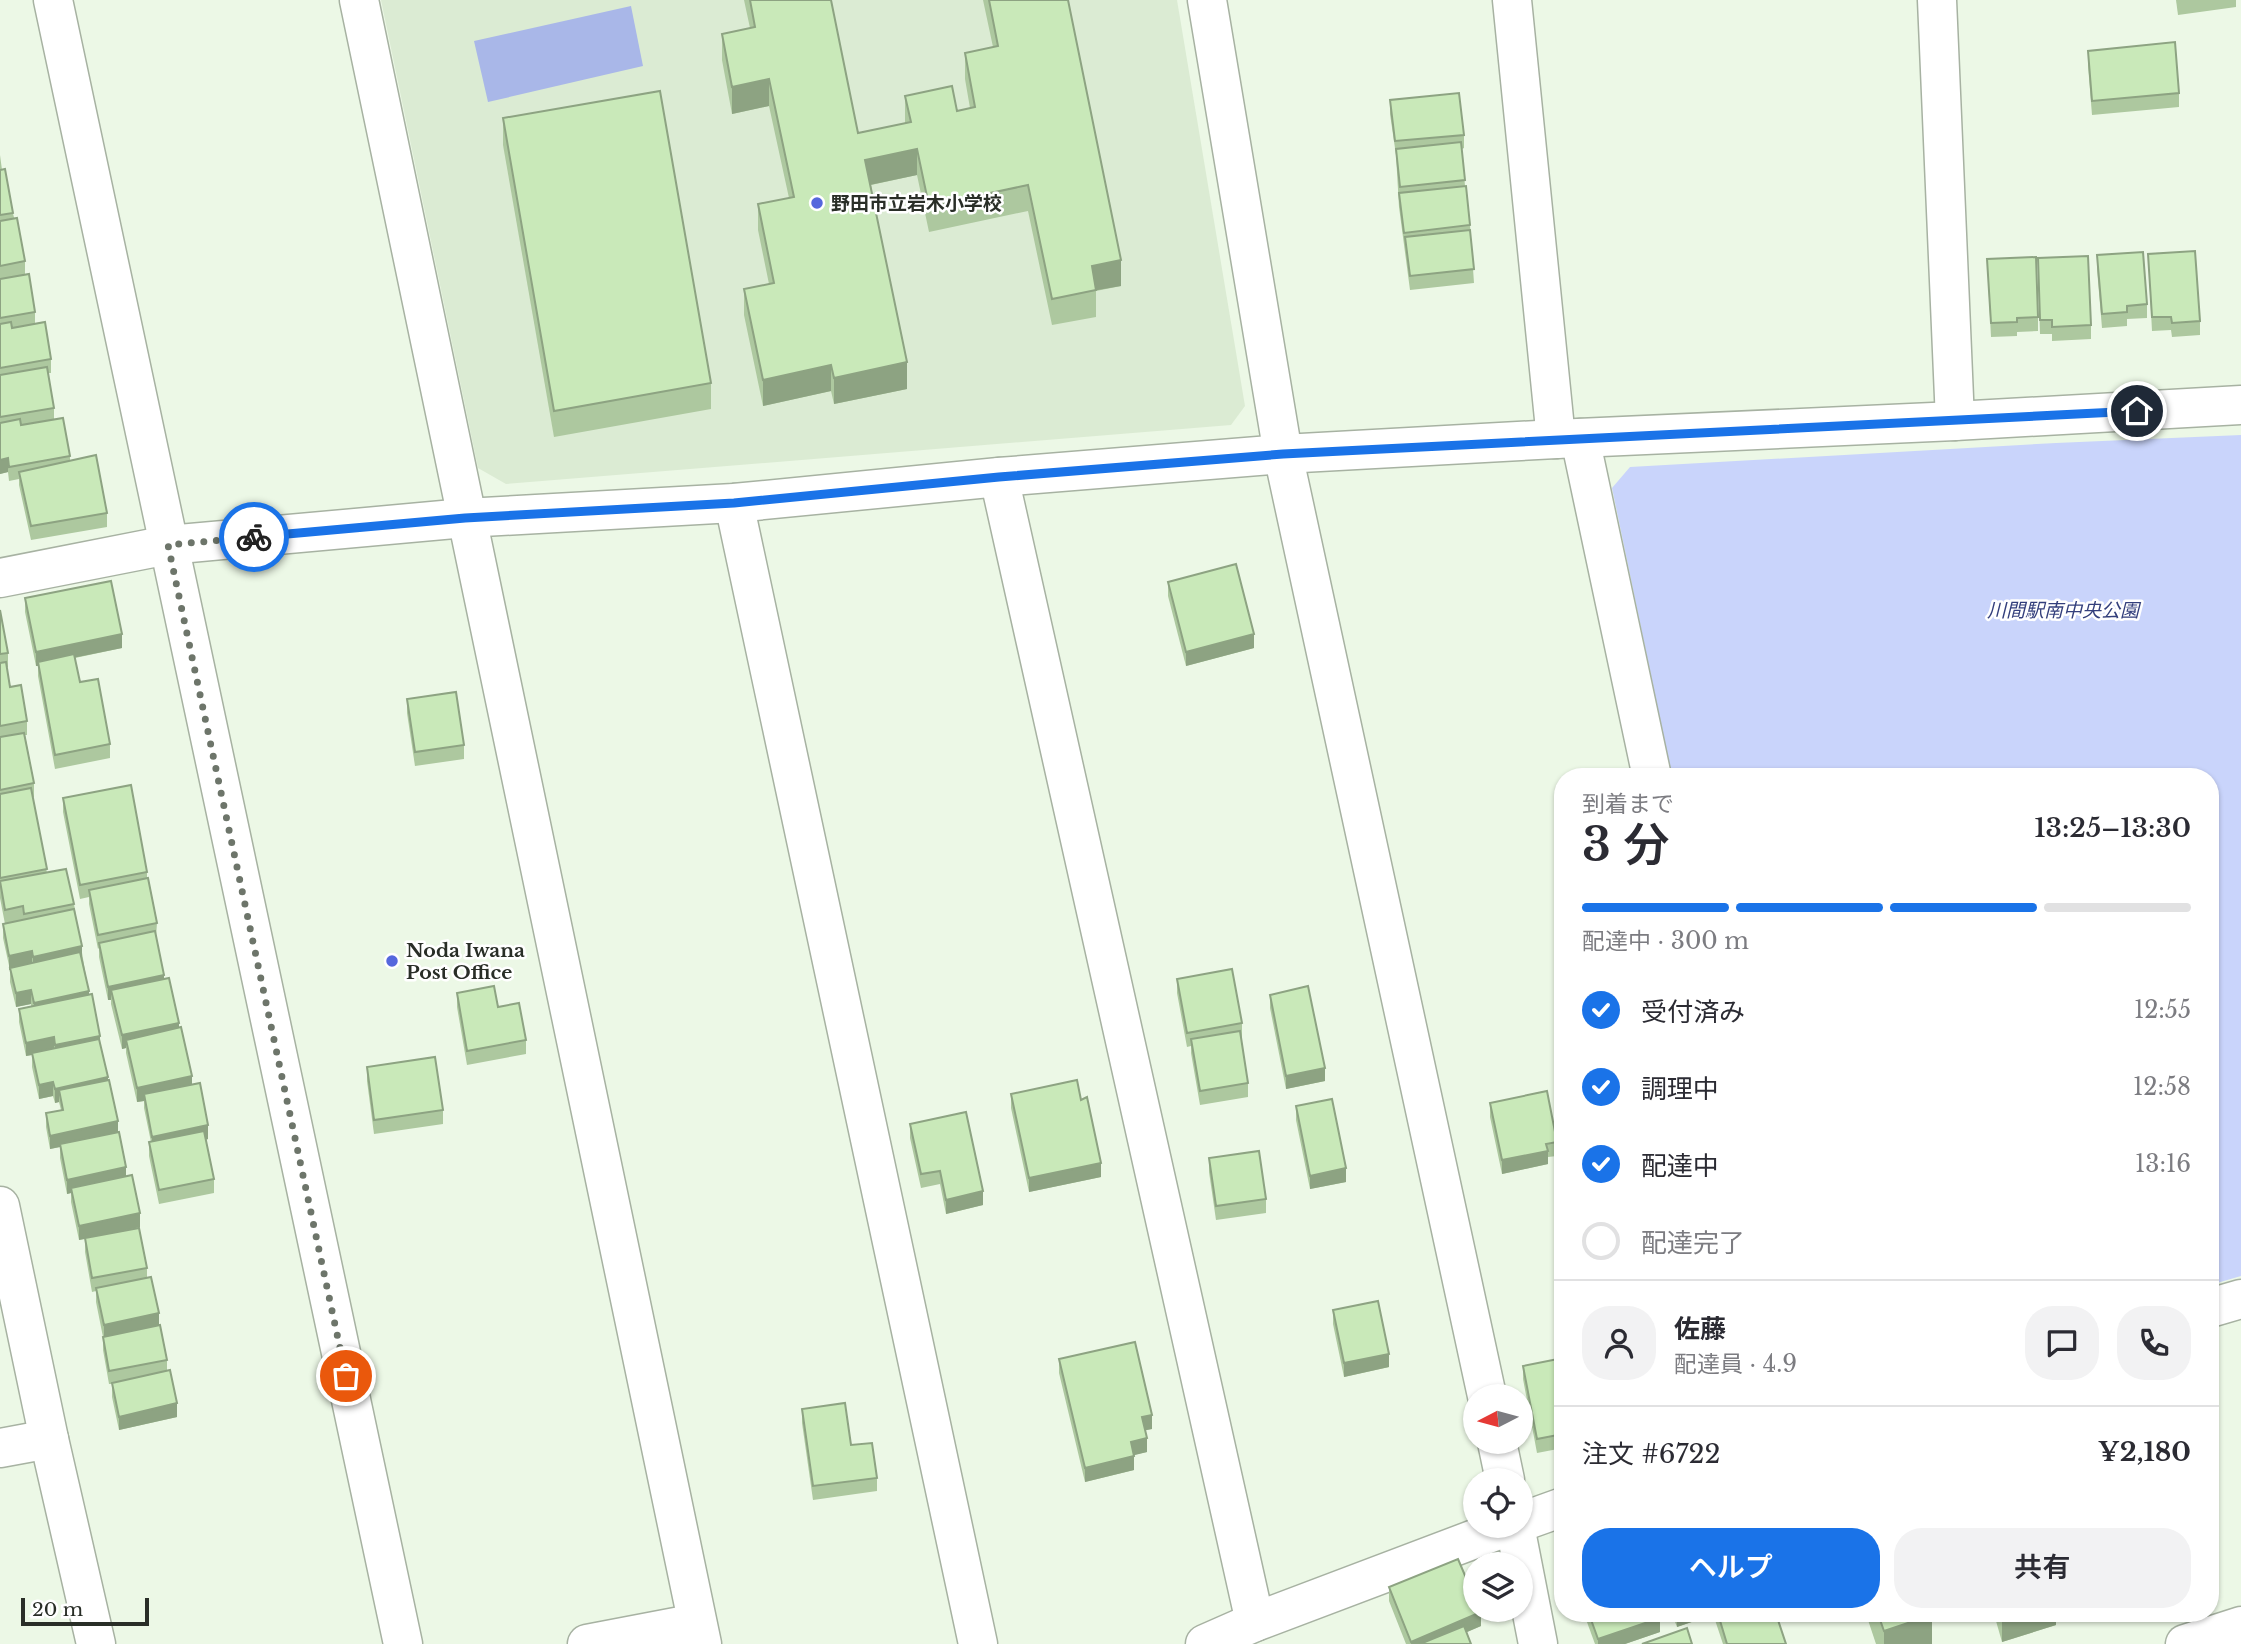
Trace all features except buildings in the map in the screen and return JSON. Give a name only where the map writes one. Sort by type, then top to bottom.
[{"type":"street","points":[[53,0],[403,1644]]},
{"type":"street","points":[[359,0],[699,1634],[587,1644]]},
{"type":"street","points":[[1207,0],[1283,454],[1484,1384]]},
{"type":"street","points":[[1511,0],[1568,439],[1650,768]]},
{"type":"street","points":[[1937,0],[1955,421]]},
{"type":"street","points":[[0,578],[168,545],[465,518],[734,503],[999,477],[1283,454],[2241,405]]},
{"type":"street","points":[[999,477],[1255,1622]]},
{"type":"street","points":[[734,503],[978,1644]]},
{"type":"street","points":[[0,1206],[96,1644]]},
{"type":"street","points":[[2219,1305],[2241,1299]]},
{"type":"street","points":[[0,1448],[49,1439]]},
{"type":"street","points":[[1533,1518],[1554,1510]]},
{"type":"street","points":[[1205,1644],[1255,1622],[1477,1538]]},
{"type":"street","points":[[1517,1538],[1538,1644]]},
{"type":"street","points":[[2185,1644],[2241,1626]]},
{"type":"shaded area","name":"野田市立岩木小学校","points":[[381,0],[1177,0],[1245,406],[1231,425],[506,484],[478,468]]},
{"type":"shaded area","points":[[631,6],[643,66],[488,102],[474,41]]},
{"type":"green space","name":"川間駅南中央公園","points":[[2241,435],[2241,1276],[2219,1282],[2219,768],[1670,768],[1612,488],[1630,467]]},
{"type":"way so far","points":[[254,537],[168,545],[346,1376]]},
{"type":"place","name":"野田市立岩木小学校","points":[[817,203]]},
{"type":"place","name":"Noda Iwana Post Office","points":[[392,961]]},
{"type":"route","points":[[254,537],[465,518],[734,503],[999,477],[1283,454],[2137,411]]}]
